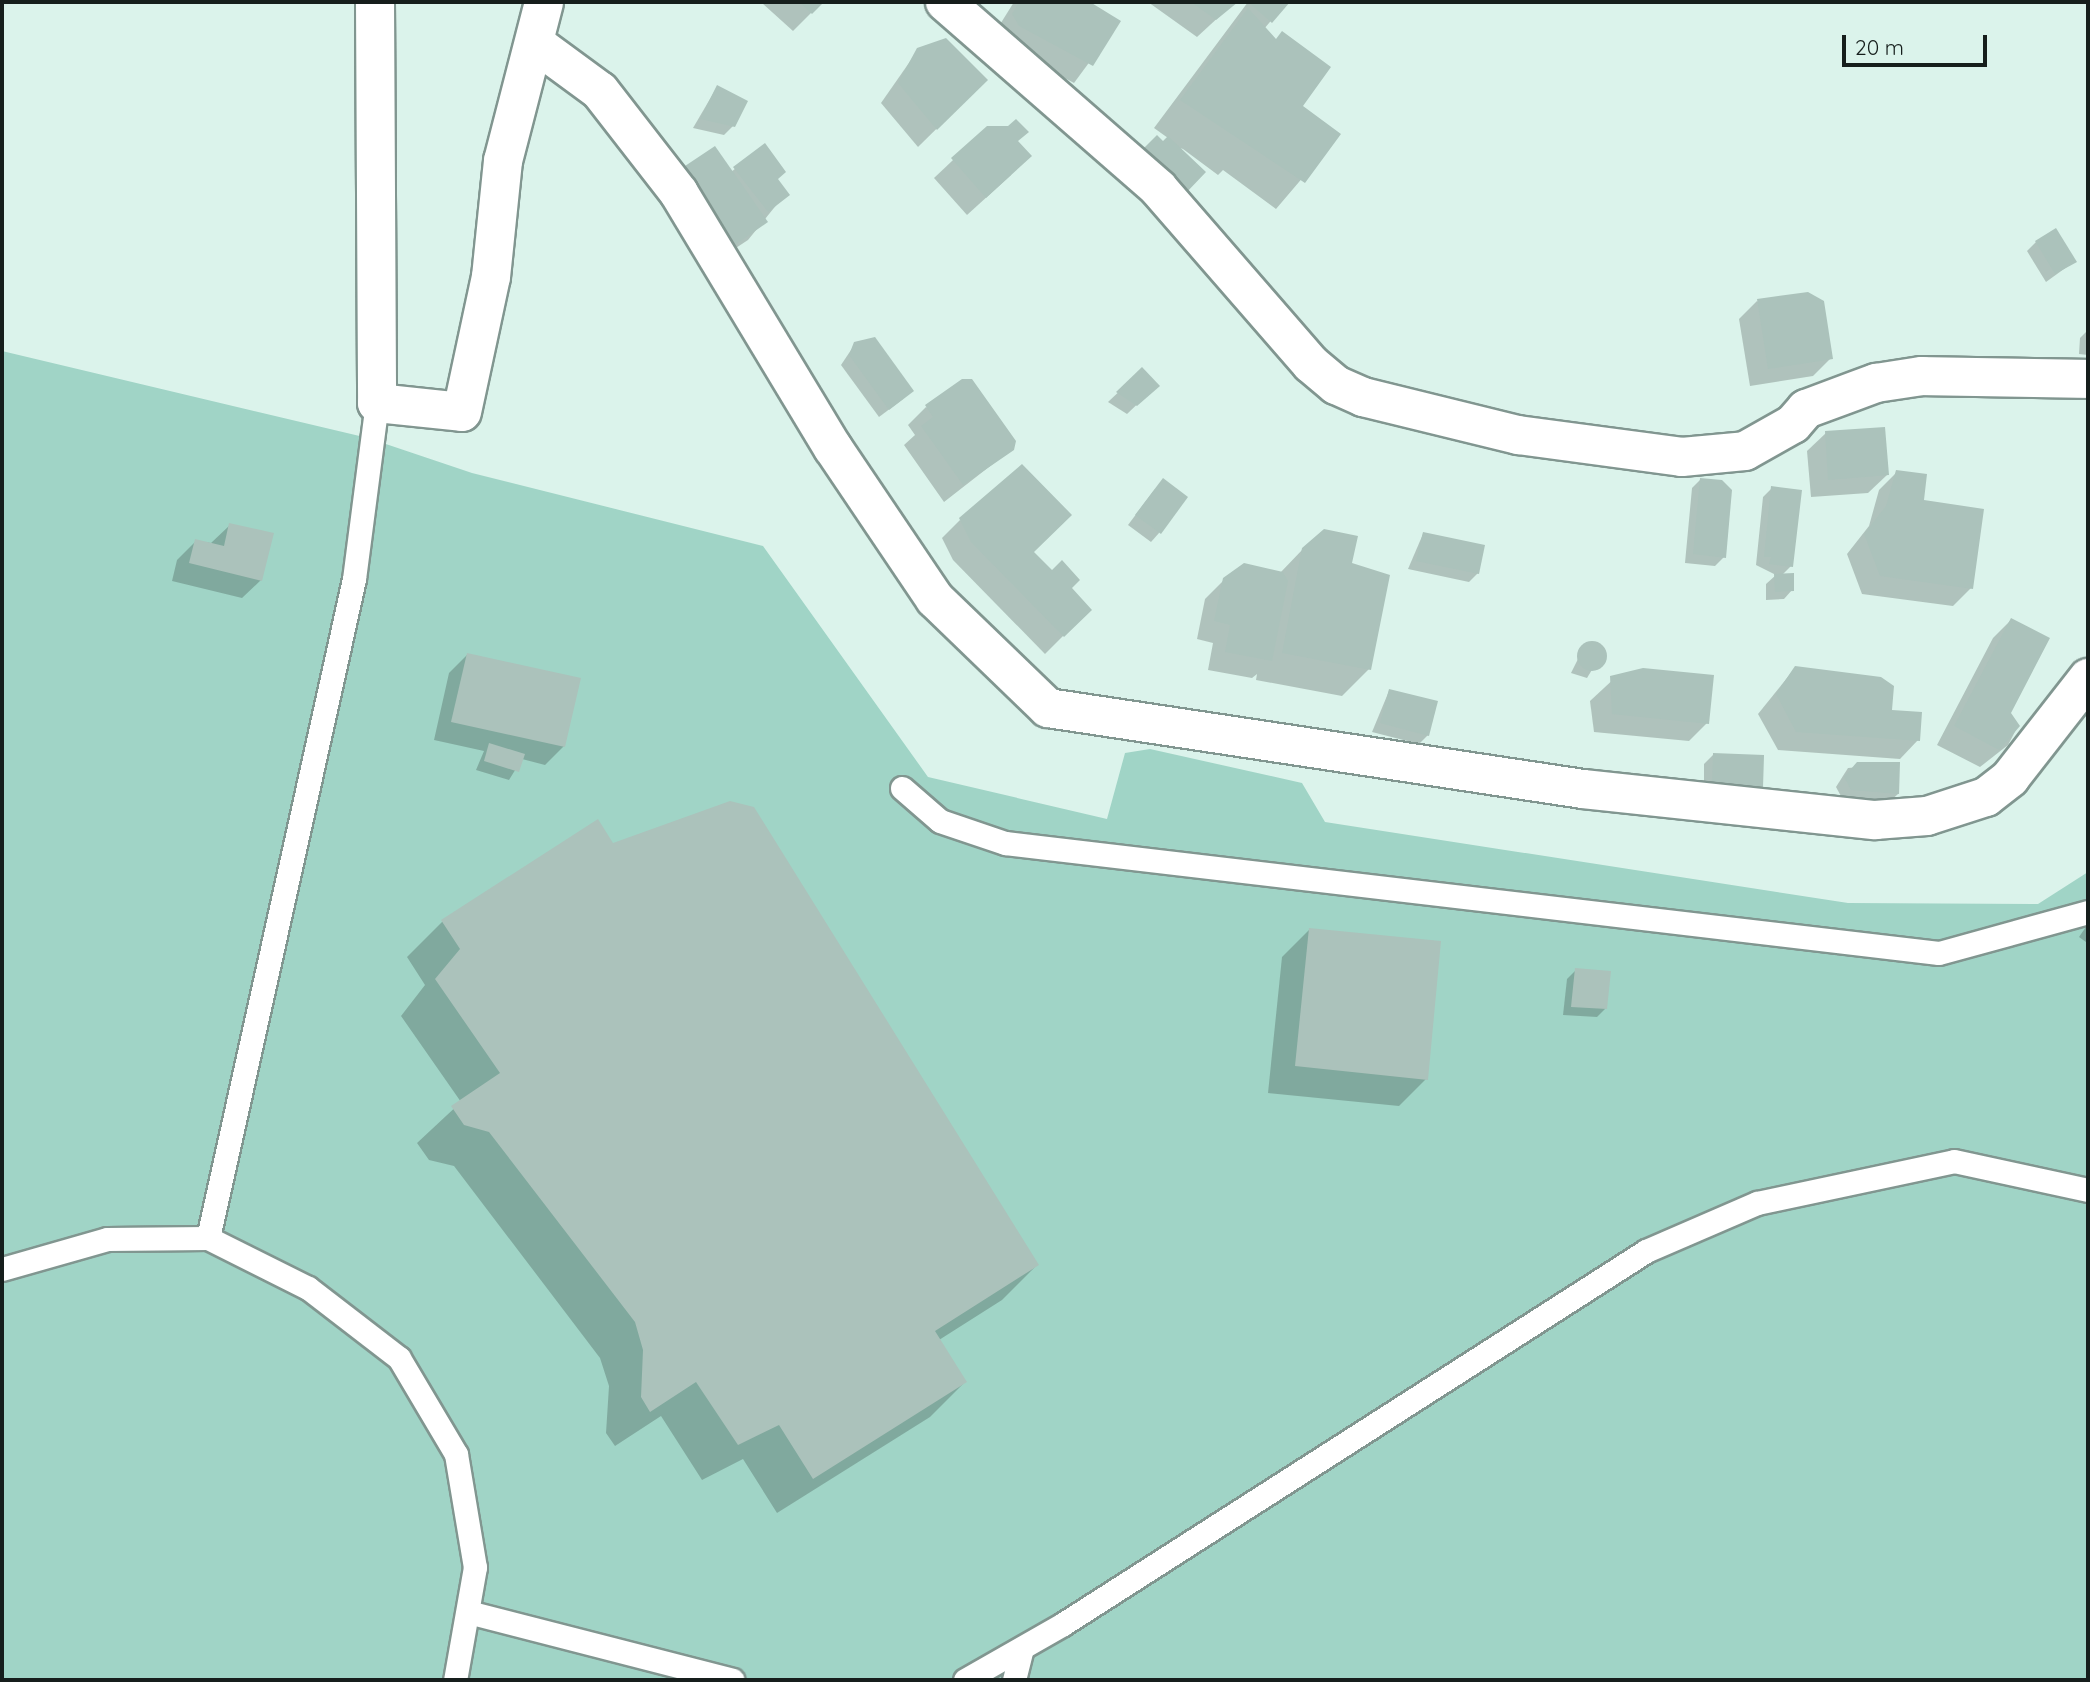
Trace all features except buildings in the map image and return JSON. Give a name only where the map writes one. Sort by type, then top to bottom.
[{"type":"street","points":[[375,2],[377,403],[462,412],[491,277],[503,161],[536,44],[544,2]]},
{"type":"street","points":[[944,2],[1158,188],[1311,364],[1363,397],[1518,435],[1682,457],[1745,452],[1793,424],[1806,409],[1876,383],[1922,376],[2088,379]]},
{"type":"street","points":[[536,44],[600,91],[679,193],[833,448],[936,599],[1048,708],[1583,789],[1875,820],[1927,816],[1986,797],[2010,778],[2088,678]]},
{"type":"lane","points":[[208,1238],[354,579],[377,403]]},
{"type":"lane","points":[[902,788],[940,821],[1005,843],[1939,953],[2088,912]]},
{"type":"lane","points":[[965,1680],[1023,1649],[1646,1251],[1757,1203],[1954,1161],[2088,1190]]},
{"type":"lane","points":[[2,1269],[107,1239],[208,1238],[308,1288],[399,1358],[456,1454],[475,1567],[455,1680]]},
{"type":"lane","points":[[468,1612],[732,1680]]},
{"type":"lane","points":[[1014,1680],[1023,1649]]},
{"type":"green space","points":[[2,351],[368,438],[472,473],[763,546],[928,777],[1107,819],[1125,753],[1150,749],[1302,783],[1325,822],[1848,903],[2038,904],[2088,872],[2088,1680],[2,1680]]}]
